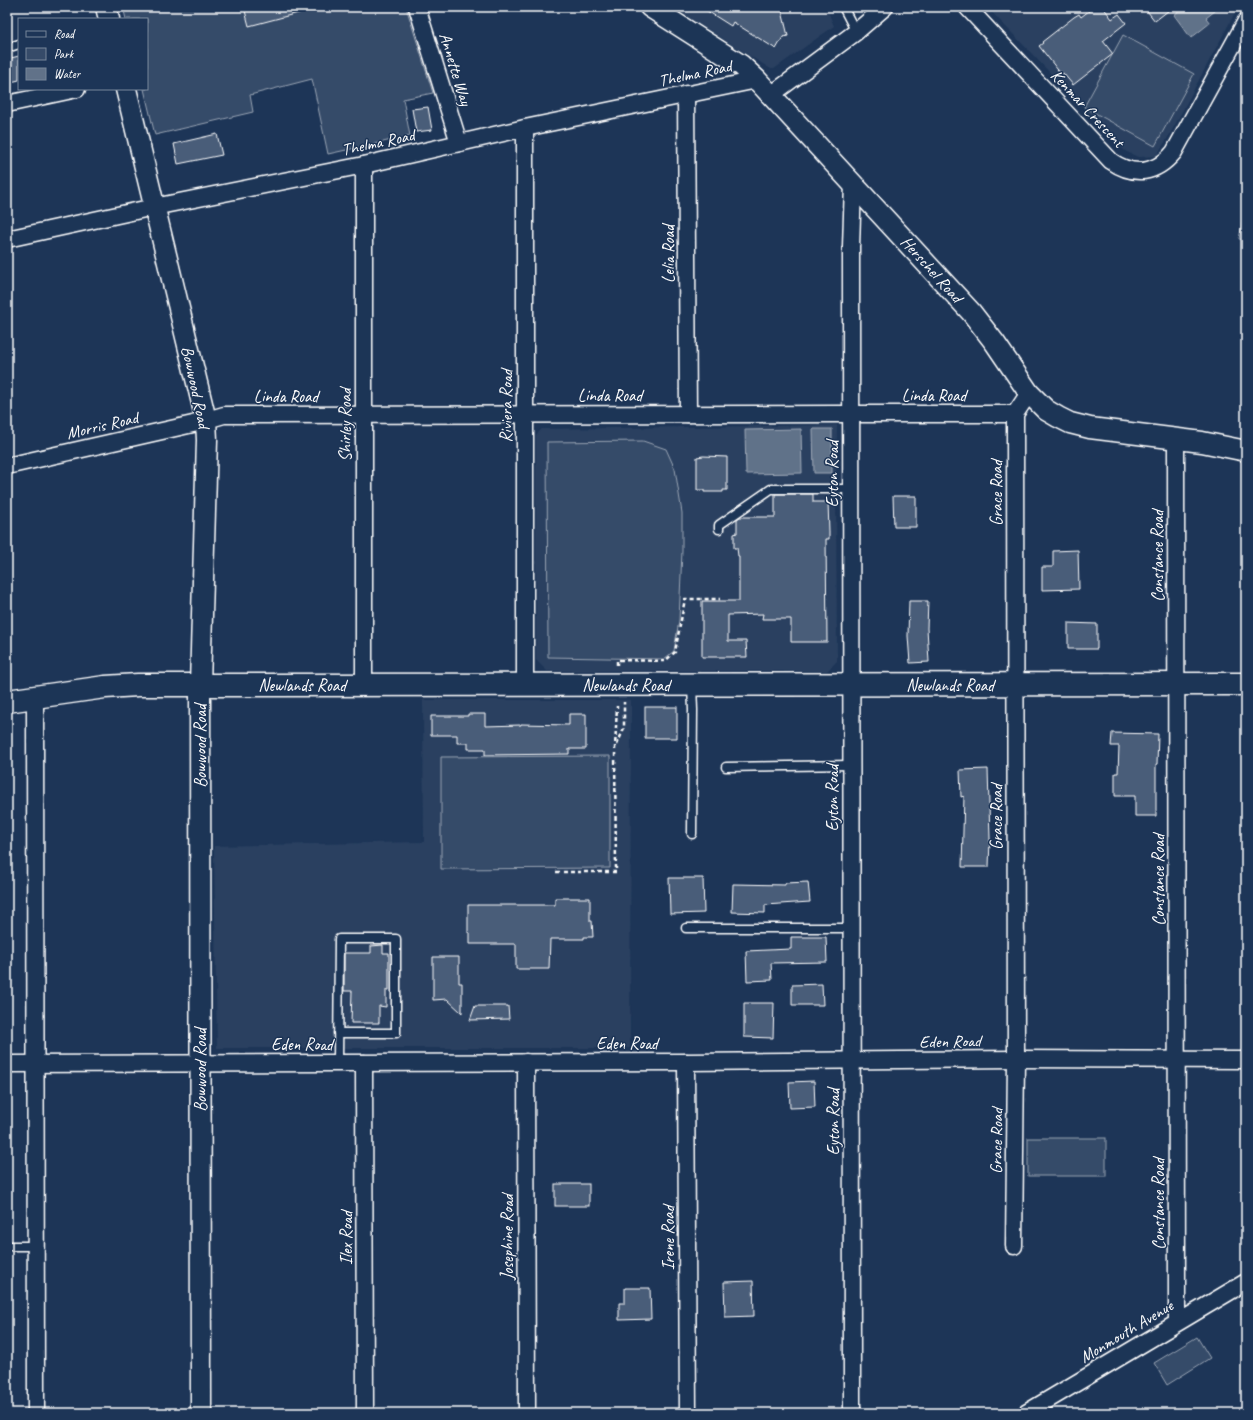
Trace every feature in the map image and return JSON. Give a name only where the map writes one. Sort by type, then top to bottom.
[{"type":"main road","name":"Newlands Road","points":[[7,701],[105,687],[138,685],[1246,684]]},
{"type":"street","points":[[106,7],[109,18]]},
{"type":"street","name":"Annette Way","points":[[417,7],[459,143]]},
{"type":"street","name":"Herschel Road","points":[[650,7],[741,65],[772,95],[971,312],[1041,406],[1052,414],[1080,426],[1223,445],[1246,451]]},
{"type":"street","points":[[772,95],[856,32],[885,7]]},
{"type":"street","name":"Kenmar Crescent","points":[[967,7],[1111,161],[1127,170],[1136,172],[1154,169],[1165,162],[1174,152],[1246,21]]},
{"type":"street","name":"Thelma Road","points":[[7,239],[154,207],[364,165],[525,128],[757,80]]},
{"type":"street","points":[[7,104],[72,90]]},
{"type":"street","name":"Bowwood Road","points":[[126,90],[206,420],[207,440],[200,685],[201,1413]]},
{"type":"street","name":"Lelia Road","points":[[686,94],[688,414]]},
{"type":"street","name":"Riviera Road","points":[[525,128],[525,684]]},
{"type":"street","name":"Shirley Road","points":[[364,165],[364,684]]},
{"type":"street","name":"Eyton Road","points":[[852,1413],[850,248],[853,183]]},
{"type":"street","points":[[1015,414],[1030,393]]},
{"type":"street","name":"Linda Road","points":[[206,420],[224,415],[1015,414]]},
{"type":"street","name":"Grace Road","points":[[1014,1246],[1016,1059],[1015,414]]},
{"type":"street","name":"Morris Road","points":[[7,466],[206,420]]},
{"type":"street","name":"Constance Road","points":[[1176,438],[1178,1061],[1177,1322]]},
{"type":"street","points":[[35,697],[36,1413]]},
{"type":"street","name":"Eden Road","points":[[7,1064],[686,1062],[1016,1059],[1178,1061],[1246,1060]]},
{"type":"street","name":"Josephine Road","points":[[526,1062],[527,1413]]},
{"type":"street","name":"Irene Road","points":[[686,1062],[688,1413]]},
{"type":"street","name":"Ilex Road","points":[[364,1063],[365,1413]]},
{"type":"street","name":"Monmouth Avenue","points":[[1026,1413],[1246,1282]]},
{"type":"lane","points":[[843,7],[856,32]]},
{"type":"lane","points":[[7,48],[18,44]]},
{"type":"lane","points":[[719,529],[719,525],[770,488],[851,489]]},
{"type":"lane","points":[[692,684],[692,834]]},
{"type":"lane","points":[[726,767],[851,765]]},
{"type":"lane","points":[[686,928],[852,928]]},
{"type":"lane","points":[[338,1033],[396,1033],[396,939],[339,939],[338,1033],[338,1063]]},
{"type":"lane","points":[[7,1246],[36,1246]]},
{"type":"path","points":[[617,665],[617,660],[665,661],[675,652],[685,599],[720,599]]},
{"type":"path","points":[[616,748],[624,728],[624,697]]},
{"type":"path","points":[[556,872],[616,872],[617,706]]},
{"type":"shaded area","points":[[672,7],[826,7],[834,26],[774,69],[771,69]]},
{"type":"shaded area","points":[[987,7],[1238,7],[1170,134],[1156,156],[1138,157],[1125,151]]},
{"type":"shaded area","points":[[837,425],[836,483],[829,484],[829,495],[836,495],[837,661],[827,671],[547,671],[536,660],[536,435],[542,429]]},
{"type":"shaded area","points":[[423,700],[631,700],[630,1048],[217,1048],[214,846],[424,842]]},
{"type":"green space","points":[[123,7],[406,7],[433,93],[403,99],[410,136],[328,154],[312,79],[250,95],[253,112],[155,135],[144,90],[148,90],[148,18],[126,18]]},
{"type":"green space","points":[[1123,35],[1194,74],[1155,146],[1084,107]]},
{"type":"green space","points":[[1244,214],[1246,215],[1246,240],[1239,239]]},
{"type":"green space","points":[[643,441],[666,449],[675,469],[682,513],[679,620],[674,651],[664,659],[548,657],[547,442]]},
{"type":"green space","points":[[610,756],[610,868],[441,869],[441,757]]},
{"type":"green space","points":[[1028,1138],[1106,1138],[1106,1176],[1028,1176]]},
{"type":"green space","points":[[1197,1337],[1210,1358],[1167,1385],[1154,1363]]},
{"type":"water","points":[[1184,7],[1220,7],[1206,18],[1210,23],[1191,38],[1174,15]]},
{"type":"water","points":[[801,429],[802,473],[746,474],[745,430]]},
{"type":"water","points":[[813,429],[832,429],[832,473],[814,473]]},
{"type":"building","points":[[244,7],[305,7],[306,11],[249,26]]},
{"type":"building","points":[[701,7],[781,7],[788,36],[783,37],[776,49],[733,22],[731,26]]},
{"type":"building","points":[[1094,7],[1103,7],[1112,19],[1119,14],[1126,23],[1103,41],[1113,54],[1073,85],[1063,73],[1061,74],[1039,46],[1074,17],[1079,14],[1081,17]]},
{"type":"building","points":[[1144,7],[1173,7],[1155,21]]},
{"type":"building","points":[[18,56],[18,80],[7,83],[7,59]]},
{"type":"building","points":[[428,107],[432,130],[416,132],[412,109]]},
{"type":"building","points":[[217,134],[222,155],[178,164],[174,144]]},
{"type":"building","points":[[697,457],[727,457],[727,490],[723,490],[723,492],[704,492],[704,490],[697,490]]},
{"type":"building","points":[[775,494],[813,494],[813,502],[828,502],[829,539],[826,539],[827,642],[791,642],[791,619],[762,619],[763,614],[728,615],[728,641],[746,641],[747,657],[702,657],[702,601],[739,601],[739,556],[737,548],[734,548],[734,534],[737,533],[737,519],[740,517],[775,517]]},
{"type":"building","points":[[893,496],[916,496],[916,527],[894,527]]},
{"type":"building","points":[[1078,550],[1079,589],[1042,590],[1042,567],[1053,567],[1053,551]]},
{"type":"building","points":[[909,601],[928,601],[927,628],[929,662],[910,663],[908,636]]},
{"type":"building","points":[[1068,623],[1097,624],[1097,649],[1068,649]]},
{"type":"building","points":[[645,707],[677,707],[677,738],[645,738]]},
{"type":"building","points":[[468,714],[485,714],[485,726],[521,724],[569,725],[569,714],[586,714],[586,749],[569,749],[569,754],[485,755],[485,749],[468,749],[468,743],[457,743],[457,735],[431,735],[431,716],[468,716]]},
{"type":"building","points":[[1112,733],[1158,734],[1156,764],[1156,816],[1135,816],[1135,796],[1115,796],[1115,773],[1118,773],[1119,746],[1111,746]]},
{"type":"building","points":[[988,769],[990,839],[989,867],[962,867],[964,796],[961,797],[960,770]]},
{"type":"building","points":[[669,878],[703,878],[704,913],[670,914]]},
{"type":"building","points":[[808,882],[810,902],[765,905],[765,913],[732,912],[733,884],[785,885],[785,883]]},
{"type":"building","points":[[555,898],[590,898],[590,921],[592,921],[593,937],[584,937],[584,939],[550,939],[549,969],[516,969],[516,944],[470,944],[470,933],[468,933],[468,905],[555,905]]},
{"type":"building","points":[[791,937],[826,937],[827,962],[771,963],[772,980],[747,981],[746,951],[791,949]]},
{"type":"building","points":[[383,945],[383,953],[389,953],[389,990],[386,990],[386,1007],[379,1006],[379,1023],[351,1023],[352,991],[344,991],[344,953],[371,953],[371,946]]},
{"type":"building","points":[[433,957],[459,957],[459,983],[462,983],[462,1013],[447,999],[433,1000]]},
{"type":"building","points":[[822,984],[823,1005],[792,1005],[792,985]]},
{"type":"building","points":[[744,1003],[774,1003],[773,1038],[744,1037]]},
{"type":"building","points":[[475,1006],[508,1006],[509,1019],[470,1020]]},
{"type":"building","points":[[814,1081],[815,1107],[790,1108],[789,1082]]},
{"type":"building","points":[[555,1184],[589,1184],[589,1206],[555,1206]]},
{"type":"building","points":[[753,1281],[754,1316],[725,1317],[724,1282]]},
{"type":"building","points":[[625,1288],[650,1288],[651,1319],[619,1320],[619,1303],[625,1303]]}]
